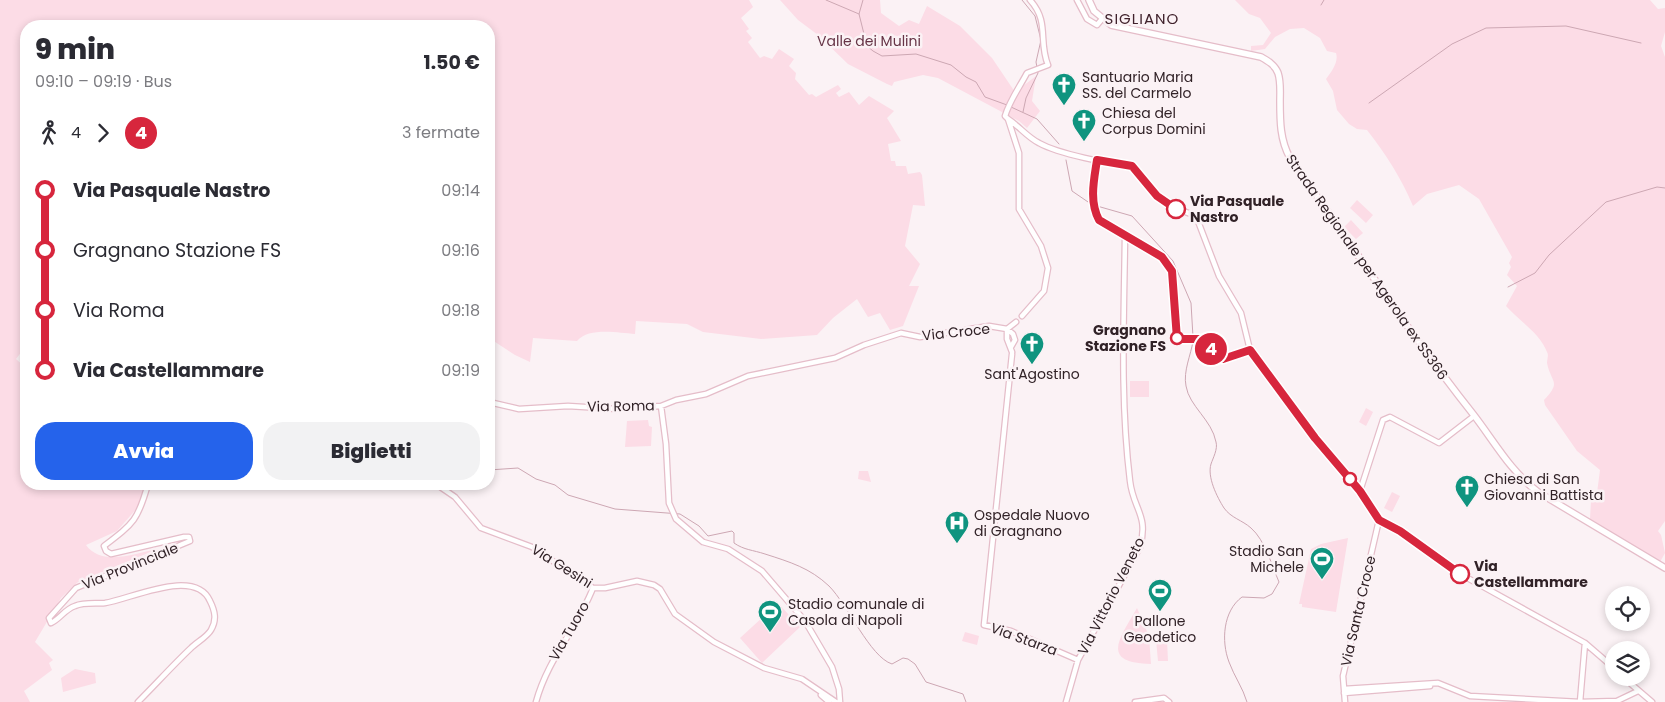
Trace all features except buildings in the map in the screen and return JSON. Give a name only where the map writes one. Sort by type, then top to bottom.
[{"type":"main road","points":[[1089,0],[1094,11],[1102,19]]},
{"type":"main road","name":"Strada Regionale per Agerola ex SS366","points":[[1102,19],[1125,29],[1261,58],[1270,62],[1275,68],[1280,82],[1281,131],[1283,142],[1290,158],[1454,391],[1514,470],[1530,486],[1665,568]]},
{"type":"street","points":[[1022,316],[1044,291],[1048,268],[1041,246],[1019,209],[1019,149],[1005,114],[1013,94],[1030,71],[1048,65],[1043,48],[1044,30],[1037,8],[1030,0]]},
{"type":"street","points":[[1077,0],[1091,23],[1097,25],[1102,19]]},
{"type":"street","points":[[1008,120],[1019,126],[1037,142],[1097,160],[1132,166],[1145,184],[1164,202],[1196,216],[1219,276],[1241,314],[1250,350],[1315,438],[1360,491],[1379,520],[1400,531],[1460,574],[1585,644],[1605,661]]},
{"type":"street","points":[[1013,132],[1015,127],[1019,126]]},
{"type":"street","points":[[1097,160],[1093,188],[1094,202],[1099,220],[1162,257],[1168,263],[1172,271],[1175,326],[1179,340],[1198,339],[1206,341],[1215,354],[1223,359],[1250,350]]},
{"type":"street","name":"Via Vittorio Veneto","points":[[1078,660],[1140,547],[1144,531],[1144,522],[1130,487],[1126,440],[1125,236]]},
{"type":"street","points":[[1007,329],[1016,322]]},
{"type":"street","name":"Via Croce","points":[[905,332],[920,337],[989,326],[1007,329]]},
{"type":"street","name":"Via Starza","points":[[1007,329],[1013,334],[1015,340],[1012,353],[984,625],[1011,631],[1078,660]]},
{"type":"street","name":"Via Roma","points":[[495,403],[519,409],[568,406],[617,409],[660,406],[676,400],[706,394],[748,376],[834,358],[864,345],[905,332]]},
{"type":"street","points":[[660,406],[671,508],[676,518],[703,542],[728,549],[762,571],[805,622],[827,660],[839,689],[840,702]]},
{"type":"street","points":[[1360,491],[1383,420],[1386,417],[1390,417],[1440,443],[1474,416]]},
{"type":"street","name":"Via Provinciale","points":[[138,702],[210,631],[215,622],[214,611],[209,598],[200,588],[192,585],[168,586],[106,603],[76,605],[62,612],[51,623],[49,618],[76,588],[190,541],[189,537],[184,537],[111,554],[106,551],[104,546],[126,529],[141,511],[146,490]]},
{"type":"street","name":"Via Gesini","points":[[445,490],[455,497],[481,528],[532,547],[593,588],[600,589],[637,581],[654,585],[660,589],[675,614],[714,642],[764,668],[796,677]]},
{"type":"street","name":"Via Santa Croce","points":[[1345,702],[1343,676],[1379,520]]},
{"type":"street","name":"Via Tuoro","points":[[536,702],[551,661],[580,616],[593,588]]},
{"type":"street","points":[[1580,702],[1585,644]]},
{"type":"street","points":[[1072,658],[1075,667]]},
{"type":"street","points":[[1066,702],[1078,660]]},
{"type":"street","points":[[796,677],[829,702]]},
{"type":"street","points":[[796,677],[836,702]]},
{"type":"street","points":[[1344,691],[1435,683],[1470,696],[1580,702],[1616,701],[1638,691]]},
{"type":"street","points":[[1633,686],[1652,702]]},
{"type":"street","points":[[1135,702],[1164,698],[1170,702]]},
{"type":"green space","points":[[0,0],[749,0],[753,7],[741,18],[749,29],[746,31],[752,38],[748,42],[760,58],[764,56],[772,59],[779,49],[794,59],[789,66],[796,73],[795,79],[809,95],[812,94],[816,97],[838,85],[841,89],[836,93],[839,97],[849,92],[859,105],[869,96],[894,111],[887,118],[901,141],[888,144],[891,161],[895,161],[896,166],[906,166],[908,174],[920,172],[922,175],[925,206],[913,205],[905,246],[920,264],[909,286],[919,286],[903,326],[890,330],[880,313],[868,317],[857,299],[833,318],[817,335],[761,339],[703,332],[687,324],[636,321],[635,334],[596,332],[577,341],[533,338],[530,362],[495,342],[495,20],[20,20],[20,354],[16,359],[20,363],[20,490],[143,490],[138,507],[117,531],[86,545],[93,552],[110,557],[158,549],[78,582],[61,598],[35,642],[53,660],[49,663],[52,670],[24,691],[30,702],[0,702]]},
{"type":"green space","name":"Valle dei Mulini","points":[[780,0],[880,0],[881,13],[899,26],[909,20],[919,24],[927,6],[960,26],[992,58],[1017,95],[1023,86],[1036,76],[1032,101],[1040,111],[1027,128],[1019,121],[938,78],[923,75],[894,82],[892,86],[887,84],[848,64],[818,35],[798,20]]},
{"type":"green space","points":[[1235,0],[1650,0],[1658,9],[1665,8],[1665,32],[1661,46],[1665,57],[1665,521],[1658,531],[1661,535],[1665,553],[1660,562],[1590,519],[1591,501],[1597,493],[1600,470],[1577,451],[1545,405],[1544,400],[1554,385],[1547,363],[1548,353],[1534,333],[1506,306],[1517,286],[1507,275],[1511,267],[1509,263],[1512,257],[1479,199],[1459,185],[1427,194],[1413,206],[1393,166],[1367,130],[1357,129],[1349,124],[1337,110],[1333,91],[1326,79],[1335,63],[1336,53],[1327,51],[1320,38],[1304,28],[1290,29],[1275,37],[1265,49],[1251,51],[1251,46],[1263,45],[1271,33],[1260,18],[1249,14]]},
{"type":"green space","points":[[1357,200],[1373,215],[1366,223],[1350,208]]},
{"type":"green space","points":[[1351,220],[1363,233],[1356,239],[1344,227]]},
{"type":"green space","points":[[1130,381],[1149,381],[1149,397],[1130,397]]},
{"type":"green space","points":[[1366,408],[1373,412],[1366,426],[1359,422]]},
{"type":"green space","points":[[648,420],[649,426],[652,427],[651,446],[625,447],[627,421]]},
{"type":"green space","points":[[859,471],[868,471],[871,482],[858,479]]},
{"type":"green space","points":[[1392,492],[1400,496],[1392,512],[1384,508]]},
{"type":"green space","name":"Stadio San Michele","points":[[1348,538],[1336,612],[1302,607],[1302,604],[1299,604],[1311,549],[1321,544]]},
{"type":"green space","name":"Stadio comunale di Casola di Napoli","points":[[778,603],[800,627],[762,663],[740,638]]},
{"type":"green space","points":[[1137,608],[1149,636],[1151,664],[1135,663],[1124,659],[1119,654],[1120,639]]},
{"type":"green space","points":[[965,632],[979,636],[977,645],[962,641]]},
{"type":"green space","points":[[1156,640],[1167,640],[1168,661],[1158,661]]},
{"type":"green space","points":[[75,669],[95,673],[96,683],[63,692],[61,678]]},
{"type":"waterway","points":[[826,0],[859,14]]},
{"type":"waterway","points":[[863,0],[859,14],[867,46],[873,51],[882,56],[916,54],[951,65],[976,82],[985,97],[1007,105]]},
{"type":"waterway","points":[[1022,0],[1035,16],[1041,40],[1036,62],[1038,73],[1026,98],[1023,112]]},
{"type":"waterway","points":[[1321,5],[1324,0]]},
{"type":"waterway","points":[[1369,103],[1452,44],[1486,28],[1566,26],[1641,43]]},
{"type":"waterway","points":[[1011,107],[1037,119],[1059,144]]},
{"type":"waterway","points":[[1066,160],[1072,191],[1091,204]]},
{"type":"waterway","points":[[1508,287],[1535,273],[1549,255],[1606,202],[1657,187],[1665,188]]},
{"type":"waterway","points":[[1097,206],[1132,216],[1173,261],[1191,303],[1193,337]]},
{"type":"waterway","points":[[1193,341],[1185,380],[1191,400],[1214,434],[1216,450],[1210,469],[1213,487],[1227,511],[1256,533],[1268,554],[1279,582],[1272,594],[1264,598],[1242,597],[1227,618],[1225,627],[1226,654],[1247,702]]},
{"type":"waterway","points":[[495,470],[518,468],[536,479],[555,485],[568,495],[615,509],[680,514],[699,526],[708,536],[732,531],[734,533],[734,543],[745,549],[791,563],[807,570],[822,580],[836,595],[867,641],[884,659],[892,664],[903,658],[908,659],[915,664],[926,682],[963,694],[966,702]]},
{"type":"bus line","name":"4","points":[[1176,209],[1157,196],[1145,184],[1132,166],[1097,160],[1093,188],[1099,220],[1162,257],[1172,271],[1177,339],[1203,339],[1212,352],[1223,359],[1228,359],[1250,350],[1315,438],[1360,491],[1379,520],[1400,531],[1460,574]]},
{"type":"place","name":"Santuario Maria SS. del Carmelo","points":[[1064,106]]},
{"type":"place","name":"Chiesa del Corpus Domini","points":[[1084,142]]},
{"type":"place","name":"Via Pasquale Nastro","points":[[1176,209]]},
{"type":"place","name":"Gragnano Stazione FS","points":[[1177,338]]},
{"type":"place","name":"Sant'Agostino","points":[[1032,365]]},
{"type":"place","name":"Chiesa di San Giovanni Battista","points":[[1467,508]]},
{"type":"place","name":"Ospedale Nuovo di Gragnano","points":[[957,544]]},
{"type":"place","name":"Via Castellammare","points":[[1460,574]]},
{"type":"place","name":"Stadio San Michele","points":[[1322,580]]},
{"type":"place","name":"Pallone Geodetico","points":[[1160,612]]},
{"type":"place","name":"Stadio comunale di Casola di Napoli","points":[[770,633]]},
{"type":"district","name":"SIGLIANO","points":[[1142,18]]}]
